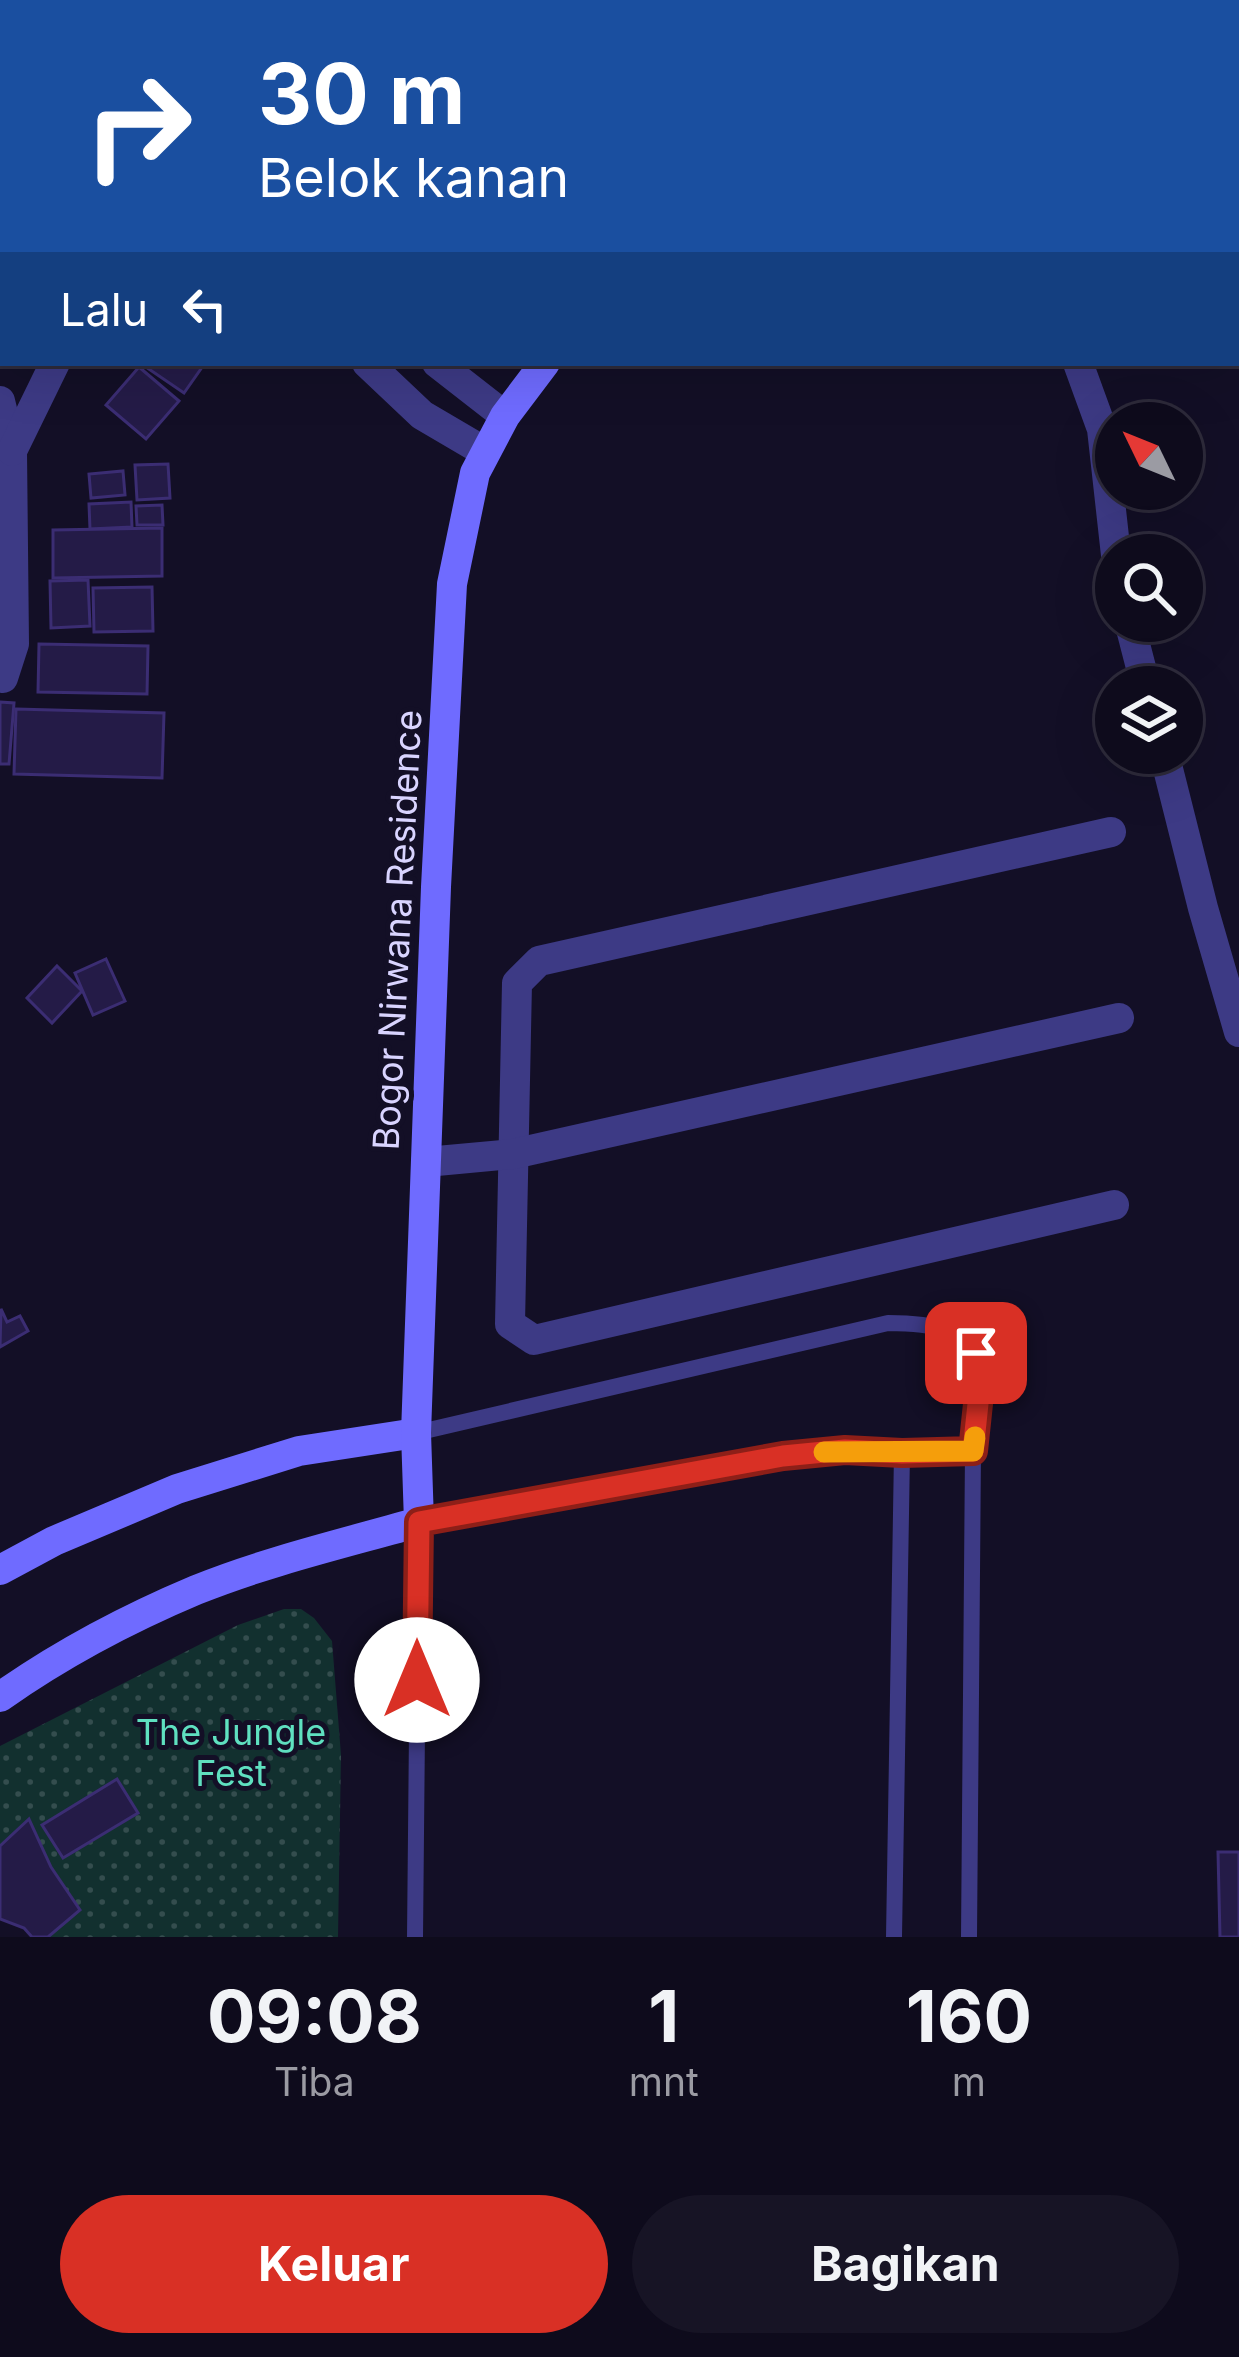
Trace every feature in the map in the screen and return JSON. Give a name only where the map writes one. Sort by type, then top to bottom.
[{"type":"street","points":[[12,451],[54,366]]},
{"type":"street","points":[[370,366],[422,416],[485,452]]},
{"type":"street","points":[[441,366],[505,416]]},
{"type":"street","name":"Bogor Nirwana Residence","points":[[419,1522],[416,1432],[452,584],[475,472],[505,416],[542,366]]},
{"type":"street","points":[[1079,366],[1102,430],[1114,534]]},
{"type":"street","points":[[0,400],[12,451],[14,644],[3,678]]},
{"type":"street","points":[[1169,774],[1239,1032]]},
{"type":"street","points":[[1111,832],[538,961],[517,983],[510,1324],[534,1340],[1114,1204]]},
{"type":"street","points":[[426,1162],[514,1154],[1119,1018]]},
{"type":"street","points":[[0,1570],[177,1489],[298,1451],[416,1432]]},
{"type":"street","points":[[0,1696],[69,1652],[198,1589],[419,1522]]},
{"type":"lane","points":[[416,1432],[888,1324],[914,1323],[958,1336],[982,1366],[973,1451],[969,1937]]},
{"type":"lane","points":[[415,1937],[419,1522],[783,1456],[845,1450],[973,1451]]},
{"type":"lane","points":[[894,1937],[902,1453]]},
{"type":"green space","name":"The Jungle Fest","points":[[284,1609],[301,1609],[332,1641],[341,1755],[338,1937],[48,1937],[79,1910],[51,1867],[30,1820],[0,1846],[0,1746],[238,1625]],"holes":[[[118,1780],[137,1813],[62,1857],[43,1824]]]},
{"type":"building","points":[[144,366],[203,366],[184,393]]},
{"type":"building","points":[[139,367],[179,401],[146,439],[106,405]]},
{"type":"building","points":[[168,464],[170,498],[137,500],[135,465]]},
{"type":"building","points":[[123,471],[125,495],[91,498],[89,474]]},
{"type":"building","points":[[131,502],[132,527],[90,529],[89,504]]},
{"type":"building","points":[[162,505],[163,525],[137,525],[136,506]]},
{"type":"building","points":[[162,528],[162,576],[53,578],[53,530]]},
{"type":"building","points":[[88,580],[90,626],[51,628],[50,581]]},
{"type":"building","points":[[152,587],[153,631],[94,632],[93,588]]},
{"type":"building","points":[[39,644],[148,646],[147,694],[38,692]]},
{"type":"building","points":[[0,702],[14,703],[9,764],[0,764]]},
{"type":"building","points":[[16,709],[164,713],[162,778],[14,774]]},
{"type":"building","points":[[106,959],[125,1001],[93,1015],[75,973]]},
{"type":"building","points":[[57,966],[82,991],[52,1023],[27,998]]},
{"type":"building","points":[[1,1309],[7,1322],[20,1316],[28,1331],[0,1347]]},
{"type":"building","points":[[117,1779],[138,1813],[63,1858],[42,1825]]},
{"type":"building","points":[[29,1819],[51,1867],[80,1910],[48,1937],[32,1937],[24,1928],[0,1919],[0,1846]]},
{"type":"building","points":[[1218,1852],[1239,1852],[1239,1937],[1220,1937]]},
{"type":"slow traffic","points":[[824,1452],[973,1451],[975,1437]]},
{"type":"route","points":[[417,1680],[419,1522],[783,1456],[845,1450],[973,1451],[982,1366],[976,1353]]}]
